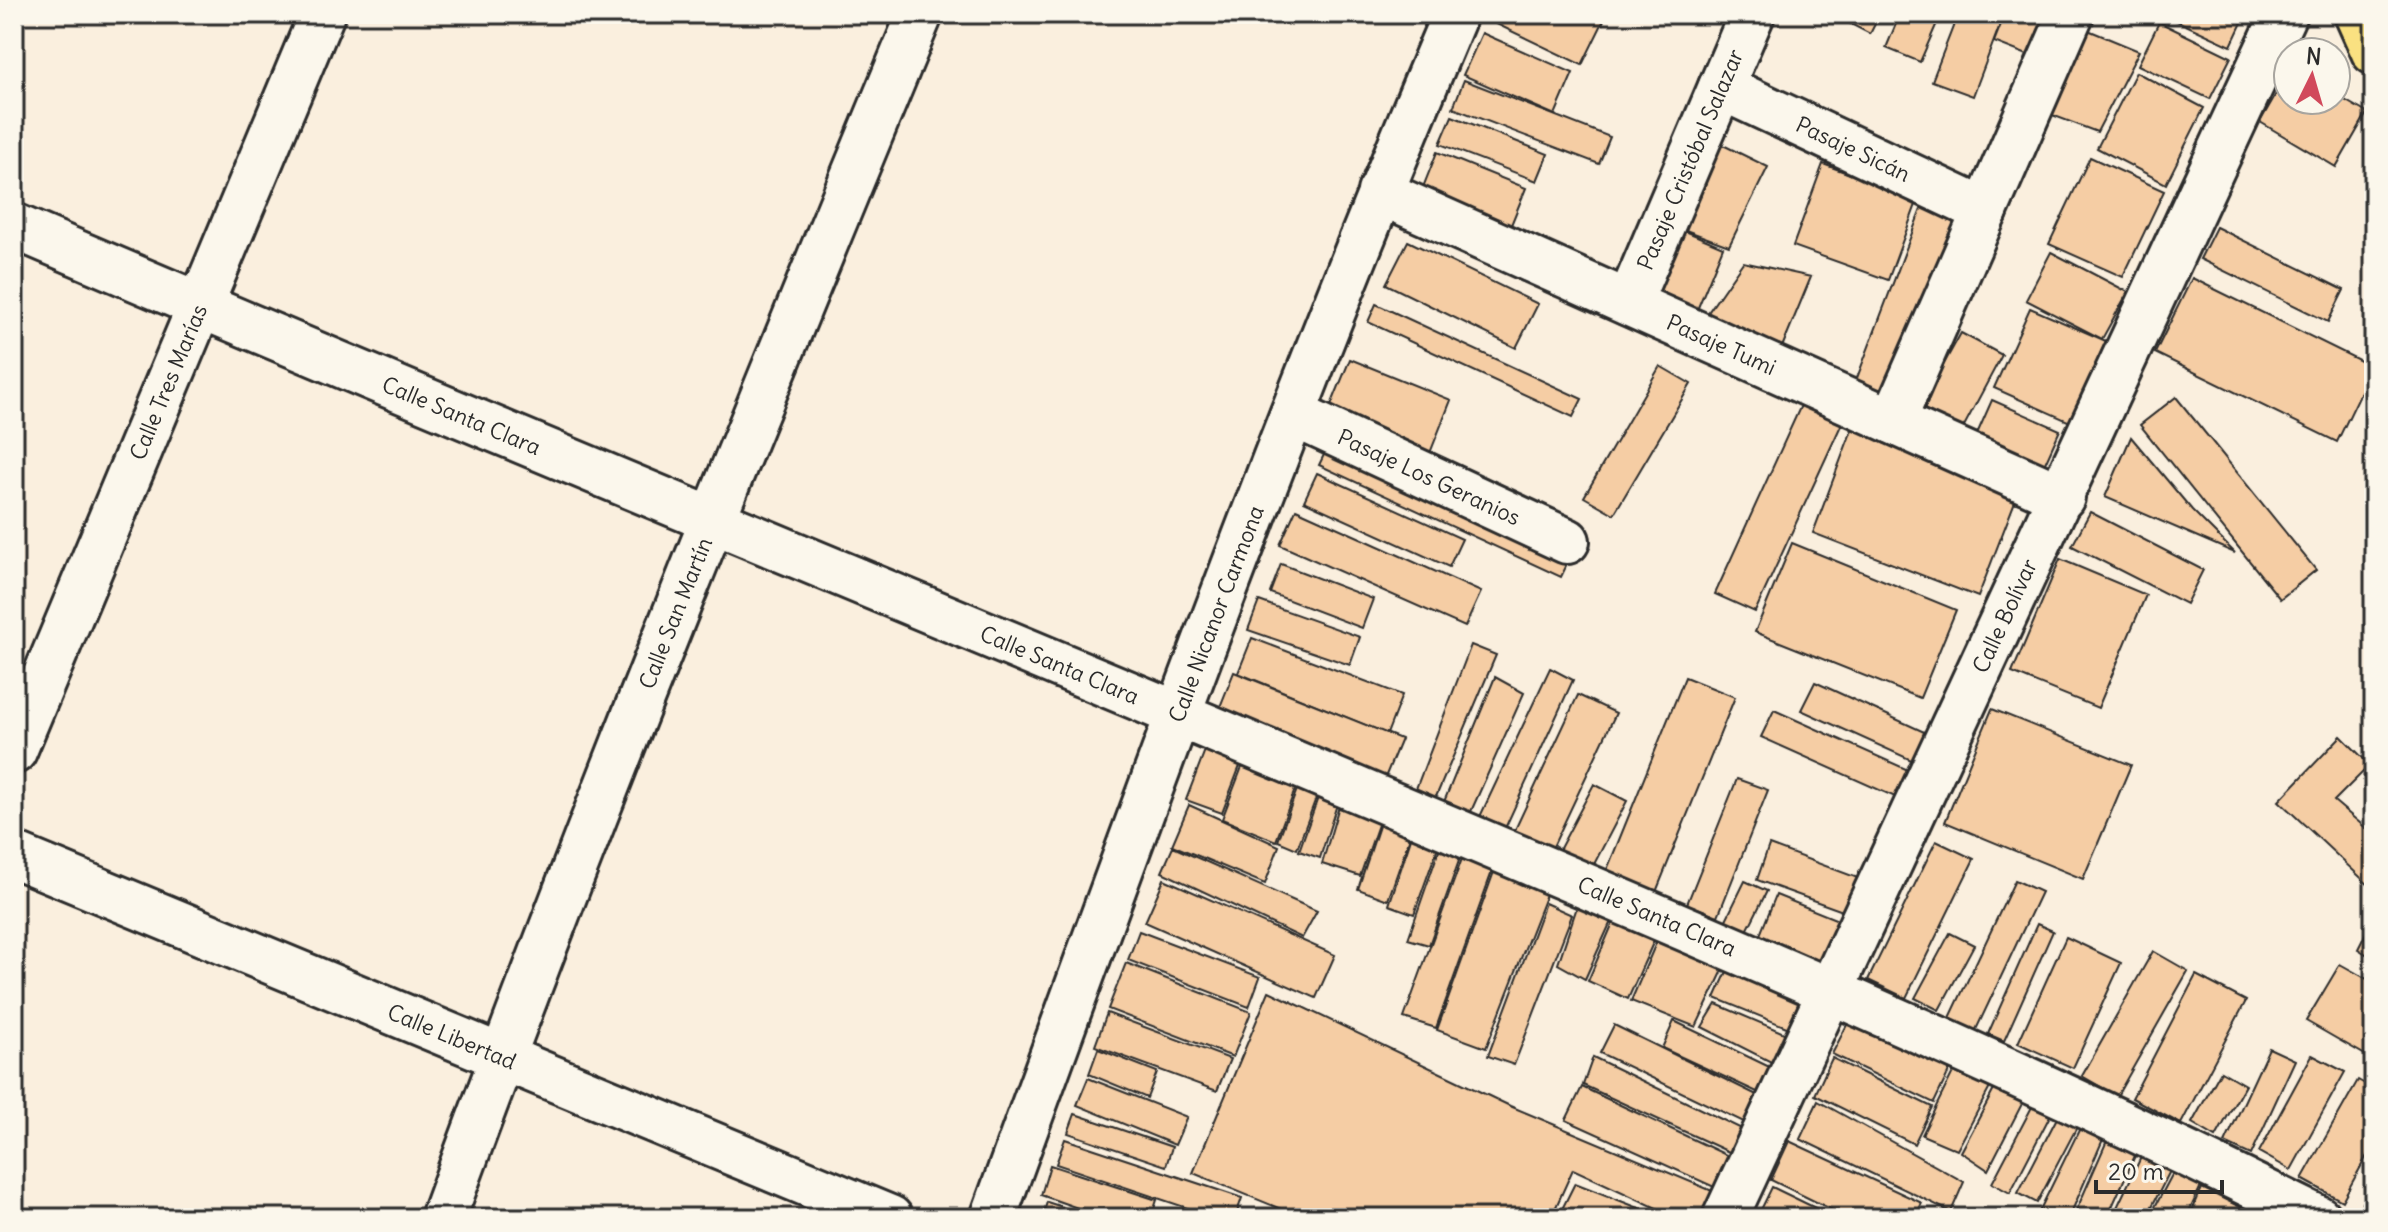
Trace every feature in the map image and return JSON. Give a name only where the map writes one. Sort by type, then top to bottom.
[{"type":"main road","points":[[2357,14],[2374,52]]},
{"type":"street","name":"Calle Tres Marías","points":[[14,751],[322,14]]},
{"type":"street","name":"Calle San Martín","points":[[443,1218],[502,1057],[710,522],[920,14]]},
{"type":"street","name":"Calle Nicanor Carmona","points":[[993,1218],[1177,713],[1380,192],[1455,14]]},
{"type":"street","name":"Pasaje Cristóbal Salazar","points":[[1629,303],[1752,14]]},
{"type":"street","points":[[1893,421],[2071,14]]},
{"type":"street","name":"Calle Bolívar","points":[[1725,1218],[1834,990],[2284,14]]},
{"type":"street","name":"Pasaje Sicán","points":[[1721,87],[1985,211]]},
{"type":"street","name":"Pasaje Tumi","points":[[1380,192],[2062,497]]},
{"type":"street","name":"Calle Santa Clara","points":[[14,226],[710,522],[1177,713],[1834,990],[2134,1126],[2318,1218]]},
{"type":"street","name":"Pasaje Los Geranios","points":[[1293,414],[1567,541]]},
{"type":"street","name":"Calle Libertad","points":[[14,855],[890,1218]]},
{"type":"building","points":[[1486,14],[1607,14],[1582,65],[1484,18]]},
{"type":"building","points":[[1843,14],[1880,14],[1870,34],[1841,19]]},
{"type":"building","points":[[1900,14],[1941,14],[1920,62],[1886,48]]},
{"type":"building","points":[[1958,14],[2004,14],[1973,96],[1932,81]]},
{"type":"building","points":[[2005,14],[2031,14],[2063,27],[2048,63],[1994,42]]},
{"type":"building","points":[[2162,14],[2246,14],[2231,46]]},
{"type":"building","points":[[2159,22],[2231,57],[2210,99],[2138,65]]},
{"type":"building","points":[[2088,30],[2139,51],[2097,132],[2052,115]]},
{"type":"building","points":[[1482,33],[1573,73],[1555,115],[1463,75]]},
{"type":"building","points":[[2136,72],[2204,108],[2166,184],[2097,148]]},
{"type":"building","points":[[1464,80],[1610,137],[1599,164],[1453,108]]},
{"type":"building","points":[[2272,101],[2272,116],[2352,116],[2352,104],[2367,113],[2336,167],[2260,122]]},
{"type":"building","points":[[1452,116],[1548,154],[1537,181],[1440,144]]},
{"type":"building","points":[[1721,144],[1768,167],[1729,246],[1680,228]]},
{"type":"building","points":[[1437,152],[1526,188],[1509,230],[1420,195]]},
{"type":"building","points":[[2090,157],[2164,191],[2123,277],[2049,244]]},
{"type":"building","points":[[1823,164],[1918,199],[1888,280],[1793,246]]},
{"type":"building","points":[[1923,204],[1964,219],[1893,401],[1854,386]]},
{"type":"building","points":[[2216,227],[2344,290],[2328,322],[2200,259]]},
{"type":"building","points":[[1678,228],[1723,247],[1695,315],[1649,297]]},
{"type":"building","points":[[1408,241],[1538,304],[1516,348],[1386,284]]},
{"type":"building","points":[[2051,252],[2128,292],[2102,339],[2026,300]]},
{"type":"building","points":[[1743,262],[1811,277],[1780,352],[1707,314]]},
{"type":"building","points":[[2192,278],[2373,367],[2337,442],[2155,353]]},
{"type":"building","points":[[1376,304],[1582,399],[1573,417],[1368,322]]},
{"type":"building","points":[[2030,308],[2106,341],[2070,422],[1994,388]]},
{"type":"building","points":[[1961,333],[2002,355],[1962,430],[1920,407]]},
{"type":"building","points":[[1350,359],[1451,400],[1430,453],[1328,413]]},
{"type":"building","points":[[1660,366],[1691,384],[1614,514],[1584,497]]},
{"type":"building","points":[[2176,397],[2316,570],[2280,599],[2140,425]]},
{"type":"building","points":[[1992,400],[2060,430],[2041,472],[1973,443]]},
{"type":"building","points":[[1802,403],[1843,421],[1755,612],[1715,594]]},
{"type":"building","points":[[1853,427],[2019,491],[1978,597],[1813,533]]},
{"type":"building","points":[[2131,437],[2192,510],[2235,553],[2105,497]]},
{"type":"building","points":[[1332,438],[1574,550],[1561,577],[1319,465]]},
{"type":"building","points":[[1317,473],[1462,539],[1449,567],[1304,501]]},
{"type":"building","points":[[1296,509],[1481,592],[1465,627],[1280,545]]},
{"type":"building","points":[[2090,512],[2203,570],[2186,604],[2072,546]]},
{"type":"building","points":[[1792,543],[1956,610],[1920,698],[1755,632]]},
{"type":"building","points":[[2060,559],[2146,595],[2098,708],[2012,673]]},
{"type":"building","points":[[1281,564],[1373,599],[1362,628],[1270,593]]},
{"type":"building","points":[[1259,601],[1360,637],[1350,665],[1248,630]]},
{"type":"building","points":[[1252,638],[1402,695],[1387,734],[1238,673]]},
{"type":"building","points":[[1471,645],[1496,655],[1430,811],[1409,807]]},
{"type":"building","points":[[1550,668],[1573,680],[1502,835],[1477,823]]},
{"type":"building","points":[[1234,672],[1401,739],[1382,785],[1216,717]]},
{"type":"building","points":[[1495,677],[1524,693],[1464,827],[1439,814]]},
{"type":"building","points":[[1685,677],[1735,697],[1652,902],[1602,882]]},
{"type":"building","points":[[1815,682],[1933,736],[1920,764],[1801,710]]},
{"type":"building","points":[[1578,695],[1616,713],[1551,851],[1513,834]]},
{"type":"building","points":[[1992,709],[2131,765],[2083,879],[1945,822]]},
{"type":"building","points":[[1774,710],[1926,778],[1913,805],[1761,737]]},
{"type":"building","points":[[2341,736],[2370,765],[2334,801],[2374,835],[2374,890],[2279,801]]},
{"type":"building","points":[[1207,745],[1243,758],[1222,813],[1186,800]]},
{"type":"building","points":[[1242,767],[1297,784],[1276,841],[1222,819]]},
{"type":"building","points":[[1737,779],[1768,790],[1718,916],[1687,904]]},
{"type":"building","points":[[1299,784],[1319,790],[1297,849],[1278,841]]},
{"type":"building","points":[[1594,784],[1627,801],[1591,870],[1558,852]]},
{"type":"building","points":[[1320,792],[1339,798],[1320,858],[1299,851]]},
{"type":"building","points":[[1341,799],[1381,816],[1360,876],[1322,864]]},
{"type":"building","points":[[1189,805],[1279,846],[1265,884],[1172,845]]},
{"type":"building","points":[[1382,817],[1413,828],[1388,900],[1358,889]]},
{"type":"building","points":[[1413,832],[1440,841],[1414,914],[1389,905]]},
{"type":"building","points":[[1936,841],[1974,859],[1906,998],[1868,980]]},
{"type":"building","points":[[1769,845],[1874,884],[1862,918],[1757,880]]},
{"type":"building","points":[[1173,847],[1317,911],[1302,938],[1162,872]]},
{"type":"building","points":[[1440,847],[1461,855],[1429,945],[1408,939]]},
{"type":"building","points":[[1463,856],[1494,866],[1436,1028],[1404,1018]]},
{"type":"building","points":[[1495,869],[1548,889],[1486,1048],[1437,1030]]},
{"type":"building","points":[[1164,879],[1335,955],[1316,998],[1145,922]]},
{"type":"building","points":[[2015,880],[2041,892],[1974,1034],[1948,1022]]},
{"type":"building","points":[[1745,881],[1767,891],[1740,945],[1719,934]]},
{"type":"building","points":[[1776,895],[1848,924],[1829,969],[1758,940]]},
{"type":"building","points":[[1545,903],[1572,915],[1514,1065],[1488,1056]]},
{"type":"building","points":[[1577,907],[1613,917],[1585,979],[1558,964]]},
{"type":"building","points":[[2374,917],[2374,959],[2358,949]]},
{"type":"building","points":[[1615,918],[1657,934],[1628,999],[1588,981]]},
{"type":"building","points":[[2037,924],[2053,931],[2004,1041],[1988,1034]]},
{"type":"building","points":[[1139,931],[1260,977],[1249,1007],[1128,960]]},
{"type":"building","points":[[1950,933],[1974,945],[1939,1010],[1915,998]]},
{"type":"building","points":[[1659,936],[1726,964],[1696,1027],[1631,1001]]},
{"type":"building","points":[[2066,937],[2121,963],[2073,1068],[2018,1043]]},
{"type":"building","points":[[2153,951],[2188,971],[2117,1096],[2082,1076]]},
{"type":"building","points":[[1126,963],[1251,1012],[1233,1057],[1108,1009]]},
{"type":"building","points":[[2340,964],[2374,983],[2374,1060],[2306,1021]]},
{"type":"building","points":[[1730,965],[1809,999],[1794,1030],[1715,998]]},
{"type":"building","points":[[2196,975],[2246,1001],[2181,1124],[2132,1098]]},
{"type":"building","points":[[1269,991],[1510,1106],[1729,1198],[1720,1218],[1678,1218],[1573,1169],[1551,1218],[1385,1218],[1365,1209],[1361,1218],[1303,1218],[1193,1173]]},
{"type":"building","points":[[1716,1004],[1791,1036],[1777,1065],[1702,1027]]},
{"type":"building","points":[[1107,1013],[1230,1059],[1217,1091],[1095,1046]]},
{"type":"building","points":[[1853,1013],[1954,1061],[1934,1103],[1832,1054]]},
{"type":"building","points":[[1674,1021],[1782,1073],[1770,1098],[1662,1048]]},
{"type":"building","points":[[1614,1025],[1765,1099],[1752,1126],[1600,1053]]},
{"type":"building","points":[[2269,1048],[2295,1060],[2251,1155],[2225,1143]]},
{"type":"building","points":[[1098,1049],[1157,1072],[1147,1098],[1089,1074]]},
{"type":"building","points":[[2312,1055],[2345,1072],[2291,1170],[2259,1152]]},
{"type":"building","points":[[1593,1057],[1748,1132],[1740,1157],[1583,1085]]},
{"type":"building","points":[[1832,1058],[1932,1107],[1914,1144],[1815,1095]]},
{"type":"building","points":[[1957,1064],[1993,1082],[1957,1150],[1922,1135]]},
{"type":"building","points":[[2221,1071],[2245,1085],[2216,1137],[2192,1123]]},
{"type":"building","points":[[1088,1078],[1187,1117],[1175,1145],[1077,1105]]},
{"type":"building","points":[[2358,1080],[2374,1089],[2374,1143],[2342,1201],[2302,1179]]},
{"type":"building","points":[[1997,1084],[2024,1100],[1988,1170],[1961,1152]]},
{"type":"building","points":[[1582,1087],[1739,1161],[1723,1191],[1566,1120]]},
{"type":"building","points":[[1818,1101],[1964,1182],[1951,1212],[1800,1139]]},
{"type":"building","points":[[2034,1103],[2052,1112],[2010,1193],[1992,1183]]},
{"type":"building","points":[[1075,1114],[1172,1147],[1166,1166],[1068,1133]]},
{"type":"building","points":[[2059,1114],[2078,1125],[2037,1203],[2018,1193]]},
{"type":"building","points":[[2081,1126],[2104,1137],[2069,1218],[2036,1218]]},
{"type":"building","points":[[2109,1136],[2138,1149],[2107,1218],[2073,1218]]},
{"type":"building","points":[[1065,1139],[1242,1198],[1235,1218],[1217,1218],[1056,1164]]},
{"type":"building","points":[[1789,1141],[1922,1203],[1915,1218],[1849,1218],[1771,1180]]},
{"type":"building","points":[[2142,1155],[2171,1169],[2146,1218],[2112,1218]]},
{"type":"building","points":[[1050,1165],[1157,1200],[1151,1218],[1106,1218],[1041,1195]]},
{"type":"building","points":[[2174,1171],[2202,1184],[2186,1218],[2149,1218]]},
{"type":"building","points":[[2374,1180],[2374,1210],[2362,1203]]},
{"type":"building","points":[[1575,1183],[1664,1218],[1564,1218],[1559,1215]]},
{"type":"building","points":[[1772,1187],[1836,1218],[1757,1218]]},
{"type":"building","points":[[2202,1188],[2244,1209],[2240,1218],[2189,1218]]},
{"type":"building","points":[[1047,1202],[1096,1218],[1042,1218]]}]
